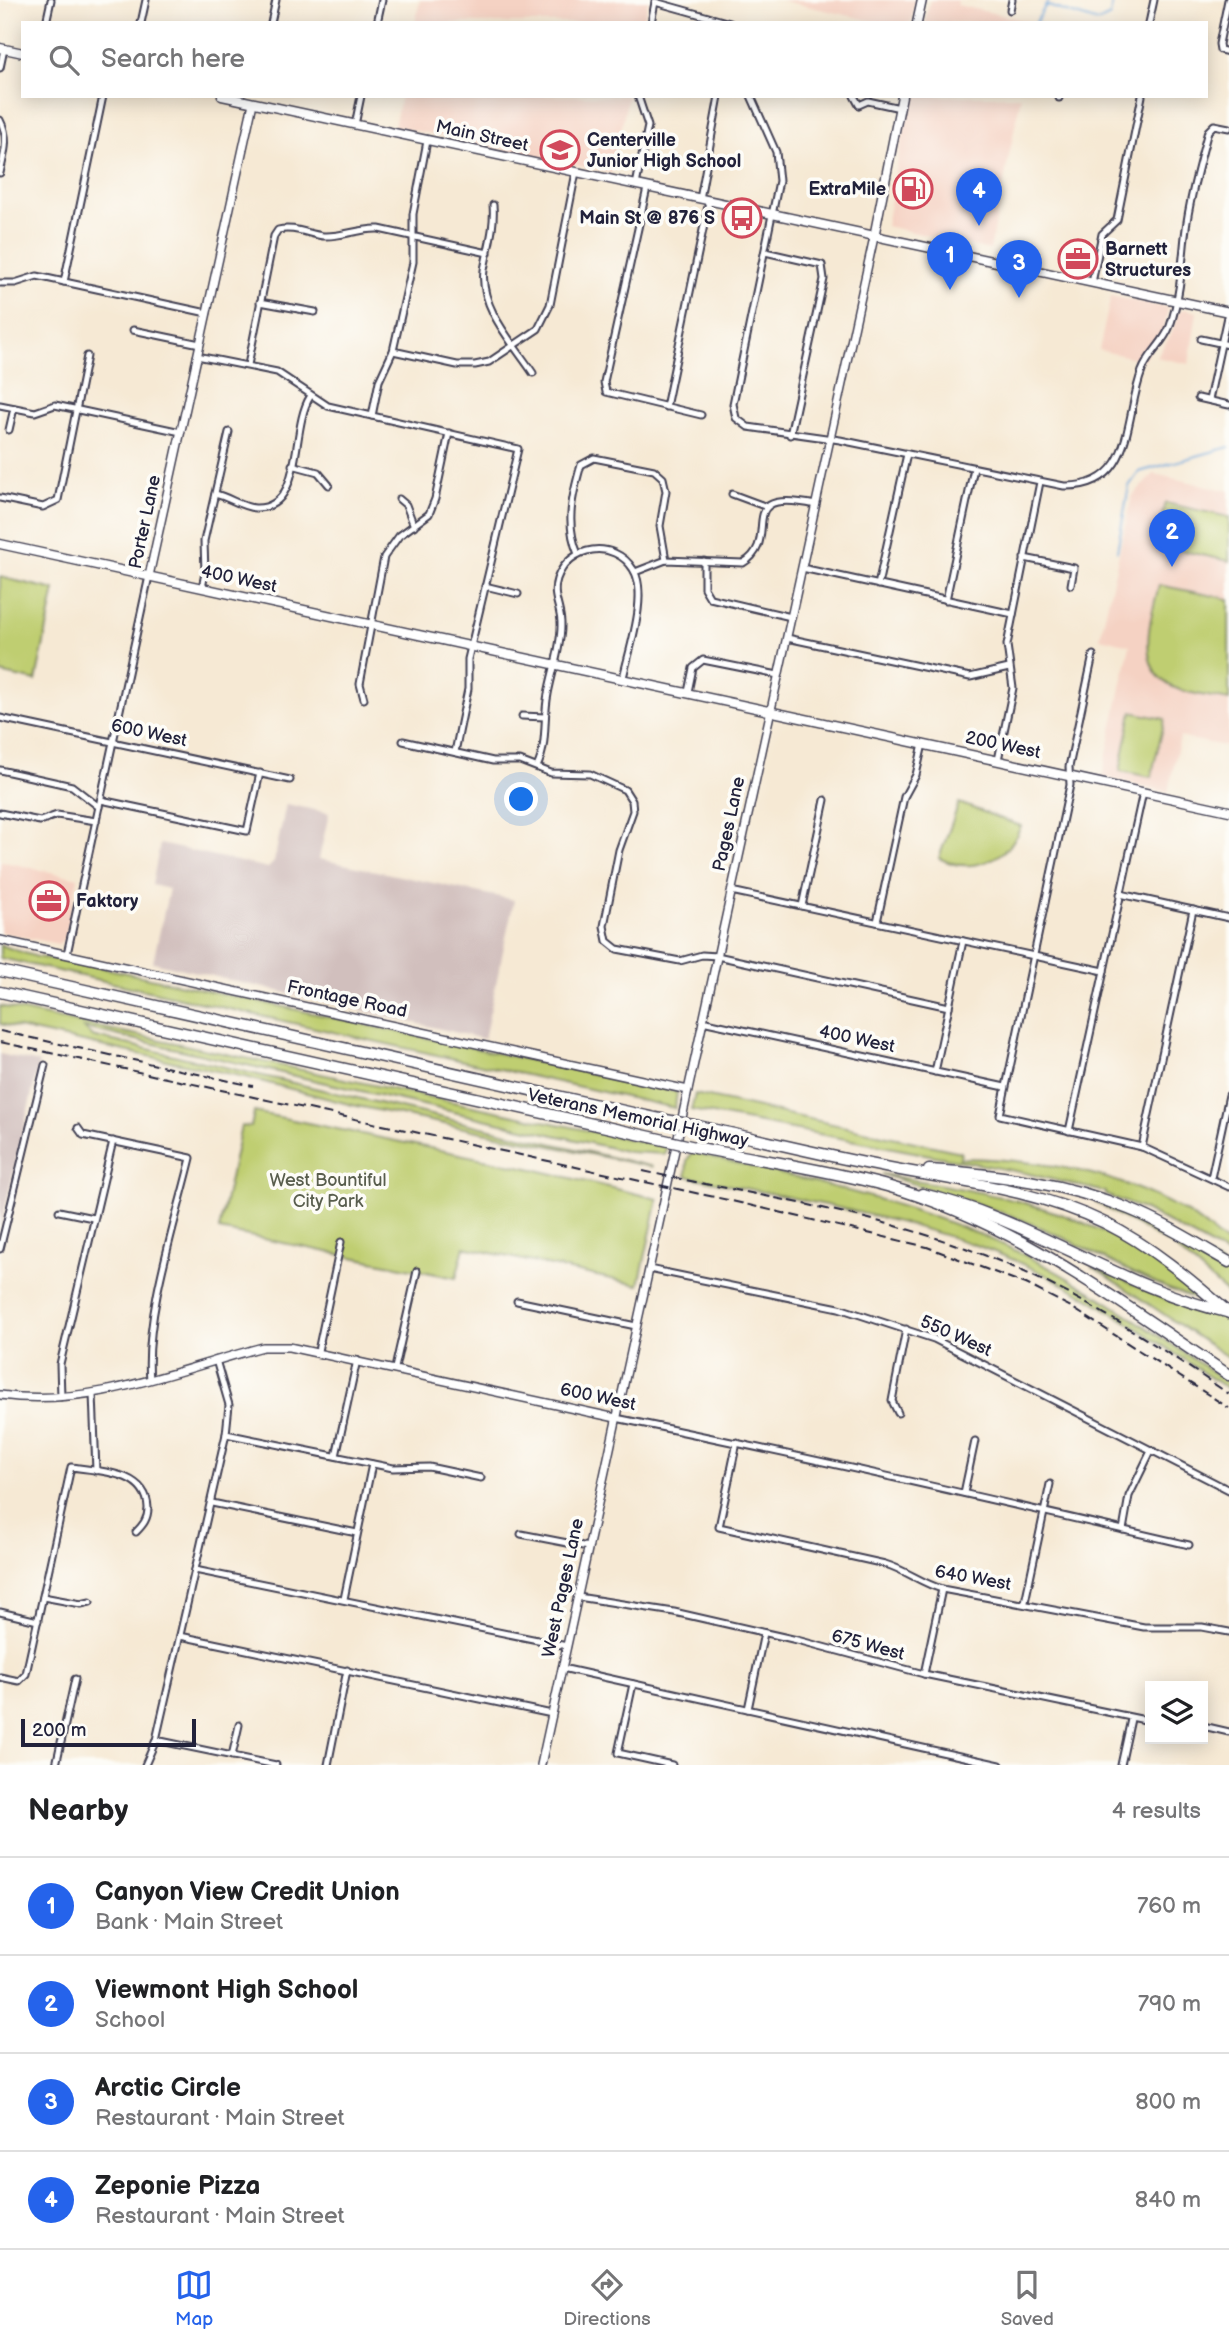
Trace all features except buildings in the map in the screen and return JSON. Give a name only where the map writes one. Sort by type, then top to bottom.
[{"type":"highway","name":"Veterans Memorial Highway","points":[[0,971],[655,1118],[1029,1194],[1063,1204],[1106,1223],[1182,1272],[1229,1313]]},
{"type":"highway","name":"Veterans Memorial Highway","points":[[0,992],[695,1147],[888,1186],[973,1219],[1066,1265],[1229,1375]]},
{"type":"highway","points":[[886,1167],[971,1172],[1074,1191],[1131,1210],[1229,1262]]},
{"type":"highway","points":[[888,1186],[993,1214],[1159,1291],[1229,1313]]},
{"type":"main road","points":[[917,21],[922,0]]},
{"type":"main road","points":[[2,49],[21,53]]},
{"type":"main road","points":[[874,237],[902,98]]},
{"type":"main road","name":"Main Street","points":[[254,100],[427,141],[1228,312]]},
{"type":"main road","name":"400 West","points":[[0,544],[472,645]]},
{"type":"main road","points":[[472,645],[688,692]]},
{"type":"main road","name":"200 West","points":[[688,692],[1229,811]]},
{"type":"street","points":[[46,21],[51,0]]},
{"type":"street","points":[[141,21],[145,0]]},
{"type":"street","points":[[271,21],[276,0]]},
{"type":"street","points":[[377,21],[382,0]]},
{"type":"street","points":[[1010,10],[1012,0]]},
{"type":"street","points":[[1149,21],[1154,0]]},
{"type":"street","points":[[1228,0],[1220,50],[1229,52]]},
{"type":"street","points":[[650,21],[655,1],[727,21]]},
{"type":"street","points":[[0,68],[2,49]]},
{"type":"street","points":[[64,282],[103,98]]},
{"type":"street","points":[[355,124],[361,98]]},
{"type":"street","points":[[636,185],[648,127],[639,98]]},
{"type":"street","points":[[666,407],[705,200],[719,98]]},
{"type":"street","points":[[752,98],[766,127],[779,167],[773,215],[733,404],[736,418],[747,427],[790,435],[830,438],[1040,482],[1075,486],[1101,476],[1122,451],[1142,371],[1166,335],[1176,301],[1186,232],[1211,126],[1229,128]]},
{"type":"street","points":[[855,98],[859,105],[868,99],[900,108]]},
{"type":"street","points":[[1092,283],[1102,234],[1116,220],[1142,98]]},
{"type":"street","name":"Porter Lane","points":[[67,954],[254,100]]},
{"type":"street","points":[[0,120],[6,132],[0,173]]},
{"type":"street","points":[[372,416],[379,381],[393,351],[413,262],[412,235],[427,141]]},
{"type":"street","points":[[393,351],[457,365],[475,365],[489,362],[538,329],[550,305],[576,172]]},
{"type":"street","points":[[647,187],[604,382],[606,392],[701,415]]},
{"type":"street","points":[[493,205],[495,219],[483,290],[491,309],[533,373]]},
{"type":"street","points":[[248,365],[274,236],[278,230],[286,228],[321,236],[341,236],[367,228],[379,229],[488,253]]},
{"type":"street","name":"Pages Lane","points":[[616,1418],[874,237]]},
{"type":"street","points":[[765,252],[822,265],[824,279],[790,435]]},
{"type":"street","points":[[0,283],[15,283],[37,276],[207,313]]},
{"type":"street","points":[[260,302],[316,312]]},
{"type":"street","points":[[1209,400],[1228,312]]},
{"type":"street","points":[[133,330],[200,344]]},
{"type":"street","points":[[1201,339],[1229,345]]},
{"type":"street","points":[[0,498],[43,507],[58,500],[78,410],[86,356]]},
{"type":"street","points":[[197,356],[277,372],[310,397],[328,406],[518,449],[468,659],[467,693],[454,752]]},
{"type":"street","points":[[215,494],[229,497],[248,507],[265,508],[284,496],[291,482],[303,408],[310,397]]},
{"type":"street","points":[[1198,398],[1229,405]]},
{"type":"street","points":[[0,405],[35,412],[55,405],[181,432]]},
{"type":"street","points":[[9,430],[15,408]]},
{"type":"street","points":[[202,588],[205,573],[204,541],[229,432]]},
{"type":"street","points":[[364,699],[360,684],[384,557],[399,536],[429,514],[435,499],[449,433]]},
{"type":"street","points":[[878,585],[906,454]]},
{"type":"street","points":[[578,554],[570,535],[570,517],[581,465],[594,458],[651,470],[663,478],[666,491],[660,526],[666,560]]},
{"type":"street","points":[[292,465],[318,472],[329,485]]},
{"type":"street","points":[[946,600],[974,468]]},
{"type":"street","points":[[998,760],[1012,693],[1007,645],[1040,482]]},
{"type":"street","points":[[732,494],[767,507],[784,499],[816,505]]},
{"type":"street","points":[[399,499],[406,505],[414,526]]},
{"type":"street","points":[[635,572],[666,560],[739,563],[750,559],[767,507]]},
{"type":"street","points":[[537,767],[543,748],[545,717],[561,625],[555,595],[556,582],[565,564],[578,554],[593,550],[611,551],[625,559],[635,572],[640,597],[623,678]]},
{"type":"street","points":[[1024,558],[1074,568],[1071,585]]},
{"type":"street","points":[[704,561],[704,591],[710,598],[791,617]]},
{"type":"street","points":[[802,568],[1013,614]]},
{"type":"street","points":[[485,586],[518,594]]},
{"type":"street","points":[[787,638],[970,677],[1009,668]]},
{"type":"street","points":[[1093,655],[1000,1115],[1142,1147],[1229,1187]]},
{"type":"street","points":[[688,692],[693,668],[704,660],[778,675]]},
{"type":"street","points":[[522,716],[545,717]]},
{"type":"street","name":"600 West","points":[[0,718],[290,780]]},
{"type":"street","points":[[403,741],[494,761],[520,761],[556,774],[594,775],[623,789],[632,801],[632,814],[620,845],[604,921],[604,934],[611,946],[676,961],[702,955],[717,956],[949,1007]]},
{"type":"street","points":[[877,922],[904,797],[916,775],[923,744]]},
{"type":"street","points":[[0,770],[72,786],[100,804],[247,831],[260,773]]},
{"type":"street","points":[[1069,1131],[1143,792]]},
{"type":"street","points":[[802,906],[825,800]]},
{"type":"street","points":[[0,813],[40,821],[57,815],[96,821]]},
{"type":"street","points":[[731,891],[1104,971]]},
{"type":"street","points":[[1120,894],[1229,918]]},
{"type":"street","points":[[1142,1147],[1193,910]]},
{"type":"street","name":"Frontage Road","points":[[0,940],[688,1090]]},
{"type":"street","points":[[935,1072],[963,941]]},
{"type":"street","name":"400 West","points":[[702,1021],[1005,1087]]},
{"type":"street","points":[[0,1249],[45,1065]]},
{"type":"street","points":[[1211,1178],[1229,1095]]},
{"type":"street","points":[[78,1128],[83,1135],[191,1157],[153,1319],[148,1359],[150,1380]]},
{"type":"street","points":[[61,1397],[60,1364],[113,1141]]},
{"type":"street","points":[[59,1211],[93,1218]]},
{"type":"street","points":[[317,1351],[341,1242]]},
{"type":"street","name":"550 West","points":[[649,1269],[839,1308],[906,1329],[995,1369],[1229,1490]]},
{"type":"street","points":[[396,1368],[417,1271]]},
{"type":"street","points":[[517,1301],[636,1326]]},
{"type":"street","points":[[898,1413],[891,1401],[906,1329]]},
{"type":"street","name":"600 West","points":[[0,1395],[61,1397],[93,1394],[263,1348],[317,1351],[1189,1545]]},
{"type":"street","points":[[145,1765],[156,1740],[226,1434],[229,1405],[216,1360]]},
{"type":"street","points":[[336,1456],[357,1360]]},
{"type":"street","points":[[93,1394],[96,1471]]},
{"type":"street","name":"West Pages Lane","points":[[541,1765],[616,1418]]},
{"type":"street","points":[[226,1434],[393,1468],[429,1467],[481,1478]]},
{"type":"street","points":[[964,1493],[975,1441]]},
{"type":"street","name":"640 West","points":[[737,1443],[719,1527],[885,1564],[900,1569],[925,1585],[942,1589],[1025,1602],[1144,1626],[1202,1627],[1229,1632]]},
{"type":"street","points":[[1123,1530],[1129,1496],[1151,1451]]},
{"type":"street","points":[[344,1600],[372,1464]]},
{"type":"street","points":[[0,1677],[19,1681],[23,1677],[38,1621],[71,1467],[129,1479],[141,1485],[147,1498],[148,1514],[136,1532]]},
{"type":"street","points":[[1025,1602],[1051,1484]]},
{"type":"street","points":[[212,1503],[357,1533]]},
{"type":"street","points":[[521,1534],[588,1547]]},
{"type":"street","points":[[195,1570],[567,1646]]},
{"type":"street","points":[[924,1674],[942,1589]]},
{"type":"street","points":[[43,1597],[81,1604],[90,1602]]},
{"type":"street","name":"675 West","points":[[578,1597],[674,1612],[924,1674],[1145,1720]]},
{"type":"street","points":[[0,1612],[38,1621]]},
{"type":"street","points":[[748,1709],[764,1633]]},
{"type":"street","points":[[180,1636],[552,1714]]},
{"type":"street","points":[[562,1668],[1000,1765]]},
{"type":"street","points":[[328,1765],[347,1670]]},
{"type":"street","points":[[56,1765],[75,1679]]},
{"type":"street","points":[[633,1684],[618,1753],[671,1765]]},
{"type":"street","points":[[1121,1765],[1131,1719]]},
{"type":"street","points":[[232,1756],[239,1725]]},
{"type":"street","points":[[1208,1728],[1229,1732]]},
{"type":"street","points":[[156,1740],[276,1765]]},
{"type":"shaded area","points":[[420,0],[648,0],[643,21],[415,21]]},
{"type":"shaded area","points":[[780,0],[915,0],[911,21],[872,21]]},
{"type":"shaded area","points":[[930,0],[958,0],[957,5],[1027,21],[925,21]]},
{"type":"shaded area","name":"Centerville Junior High School","points":[[401,98],[628,98],[612,173],[394,126]]},
{"type":"shaded area","points":[[910,98],[1021,98],[990,250],[886,226]]},
{"type":"shaded area","points":[[1111,296],[1168,308],[1164,329],[1143,360],[1099,350]]},
{"type":"shaded area","points":[[1185,309],[1197,312],[1189,364],[1156,357],[1171,335],[1179,312]]},
{"type":"shaded area","points":[[1154,474],[1229,491],[1229,747],[1180,737],[1168,792],[1102,777],[1130,645],[1100,638],[1132,496]]},
{"type":"shaded area","points":[[286,804],[329,813],[319,859],[514,900],[484,1039],[153,962],[169,889],[152,885],[160,844],[268,868],[274,862]]},
{"type":"shaded area","points":[[0,861],[78,878],[65,938],[58,944],[0,932]]},
{"type":"shaded area","points":[[0,1054],[39,1063],[0,1229]]},
{"type":"green space","points":[[1165,503],[1229,517],[1229,561],[1156,545]]},
{"type":"green space","points":[[0,577],[55,590],[36,681],[0,673]]},
{"type":"green space","points":[[1159,585],[1229,599],[1229,700],[1175,688],[1162,680],[1154,669],[1148,642]]},
{"type":"green space","points":[[1132,712],[1165,719],[1151,777],[1120,771]]},
{"type":"green space","points":[[959,803],[1021,826],[1015,838],[998,856],[976,864],[951,863],[939,858]]},
{"type":"green space","points":[[0,945],[37,957],[76,962],[677,1092],[675,1108],[0,958]]},
{"type":"green space","points":[[0,1006],[666,1147],[665,1154],[629,1152],[84,1028],[92,1036],[653,1167],[352,1105],[249,1078],[0,1024]]},
{"type":"green space","points":[[695,1094],[961,1152],[960,1158],[1018,1161],[1102,1177],[1156,1197],[1188,1214],[1229,1245],[1229,1256],[1143,1209],[1105,1195],[1105,1192],[1025,1173],[691,1110]]},
{"type":"green space","name":"West Bountiful City Park","points":[[254,1112],[533,1169],[658,1199],[639,1285],[464,1247],[456,1278],[219,1230],[241,1126],[251,1127]]},
{"type":"green space","points":[[692,1152],[894,1204],[934,1217],[1012,1249],[1041,1263],[1123,1312],[1229,1383],[1229,1390],[1078,1292],[1014,1260],[909,1225],[686,1176],[687,1160]]},
{"type":"green space","points":[[881,1174],[1015,1201],[1094,1227],[1171,1271],[1210,1303],[1145,1279],[1024,1221]]},
{"type":"green space","points":[[1095,1202],[1148,1224],[1229,1269],[1229,1295],[1173,1246]]},
{"type":"green space","points":[[1092,1266],[1168,1300],[1224,1316],[1229,1320],[1229,1358]]},
{"type":"waterway","points":[[1037,21],[1049,0]]},
{"type":"waterway","points":[[1100,21],[1110,16],[1113,0]]},
{"type":"waterway","points":[[1045,5],[1095,21]]},
{"type":"waterway","points":[[1117,551],[1129,486],[1139,472],[1229,447]]},
{"type":"railway","points":[[0,1031],[253,1086]]},
{"type":"railway","points":[[0,1042],[728,1200],[927,1247],[1026,1284],[1071,1307],[1229,1408]]},
{"type":"railway","points":[[643,1171],[868,1219],[956,1245],[999,1261],[1089,1305],[1229,1394]]},
{"type":"place","name":"Centerville Junior High School","points":[[560,150]]},
{"type":"place","name":"ExtraMile","points":[[913,189]]},
{"type":"place","name":"Main St @ 876 S","points":[[742,218]]},
{"type":"place","name":"Zeponie Pizza","points":[[979,226]]},
{"type":"place","name":"Barnett Structures","points":[[1078,259]]},
{"type":"place","name":"Canyon View Credit Union","points":[[950,290]]},
{"type":"place","name":"Arctic Circle","points":[[1019,298]]},
{"type":"place","name":"Viewmont High School","points":[[1172,567]]},
{"type":"place","name":"Faktory","points":[[49,901]]}]
